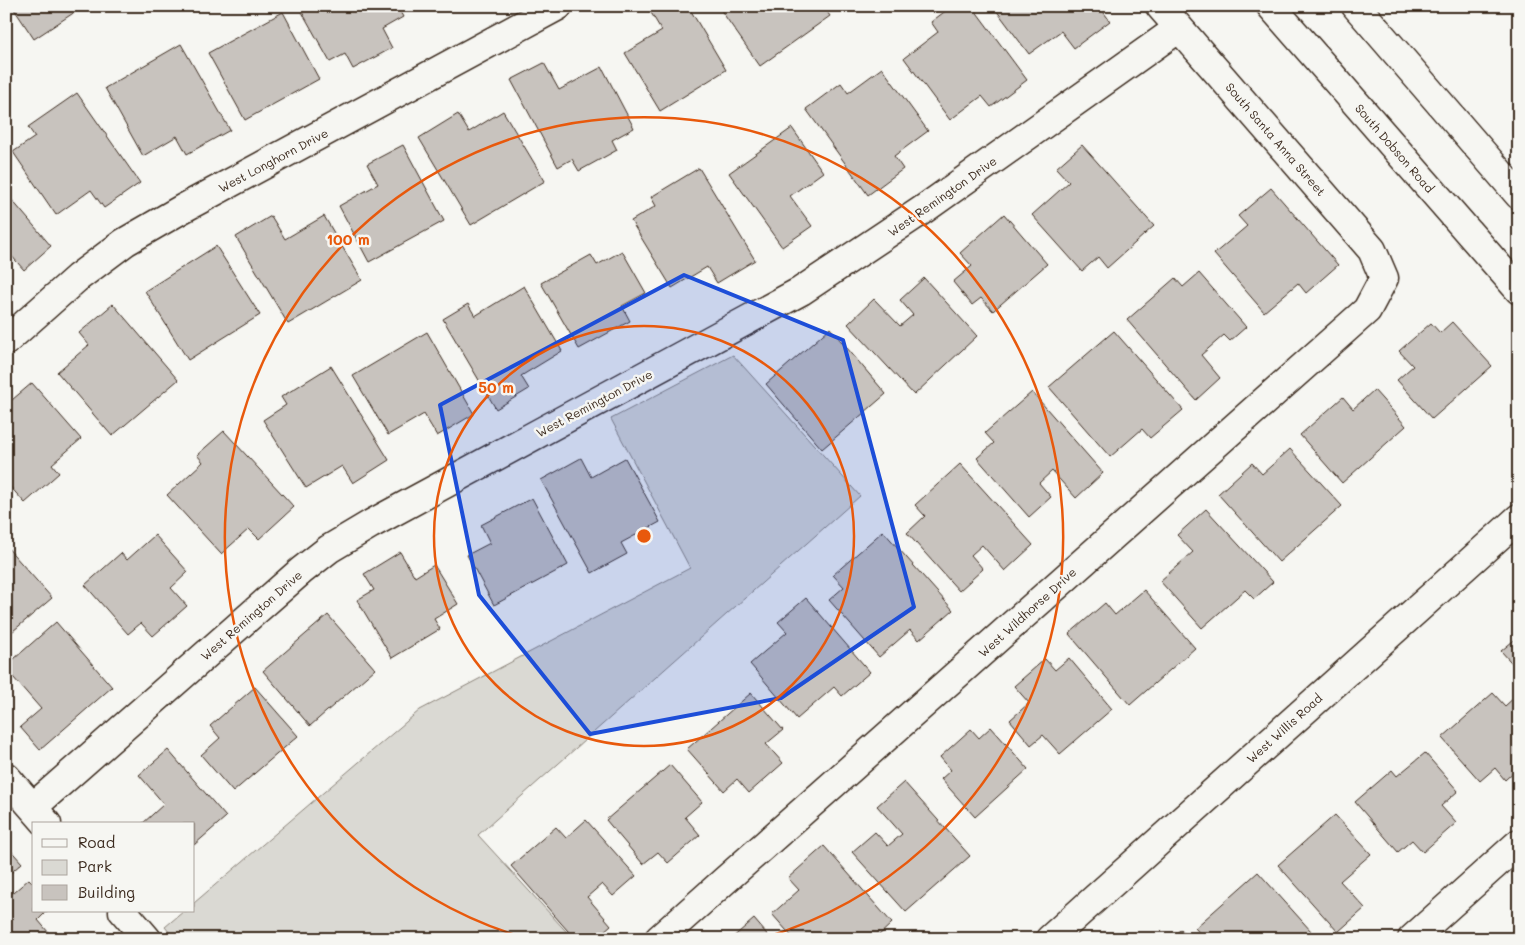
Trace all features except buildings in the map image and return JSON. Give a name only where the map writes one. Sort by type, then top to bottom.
[{"type":"street","name":"West Longhorn Drive","points":[[6,341],[77,278],[125,242],[182,209],[558,6]]},
{"type":"street","name":"South Santa Anna Street","points":[[1160,6],[1372,250],[1384,278]]},
{"type":"street","name":"South Dobson Road","points":[[1271,6],[1519,290]]},
{"type":"street","points":[[1356,6],[1519,195]]},
{"type":"street","name":"West Remington Drive","points":[[40,816],[301,571],[328,550],[372,524],[802,291],[924,209],[1180,28]]},
{"type":"street","name":"West Wildhorse Drive","points":[[659,939],[1367,310],[1384,278]]},
{"type":"street","name":"West Willis Road","points":[[1050,939],[1519,518]]},
{"type":"street","points":[[6,777],[40,816]]},
{"type":"street","points":[[1412,939],[1519,843]]},
{"type":"street","points":[[124,912],[146,939]]},
{"type":"highlighted area","points":[[684,275],[843,340],[914,607],[781,698],[590,734],[479,595],[440,405]]},
{"type":"green space","points":[[733,355],[860,496],[478,835],[573,939],[175,939],[165,927],[183,912],[195,912],[195,902],[420,710],[690,568],[611,419]]}]
